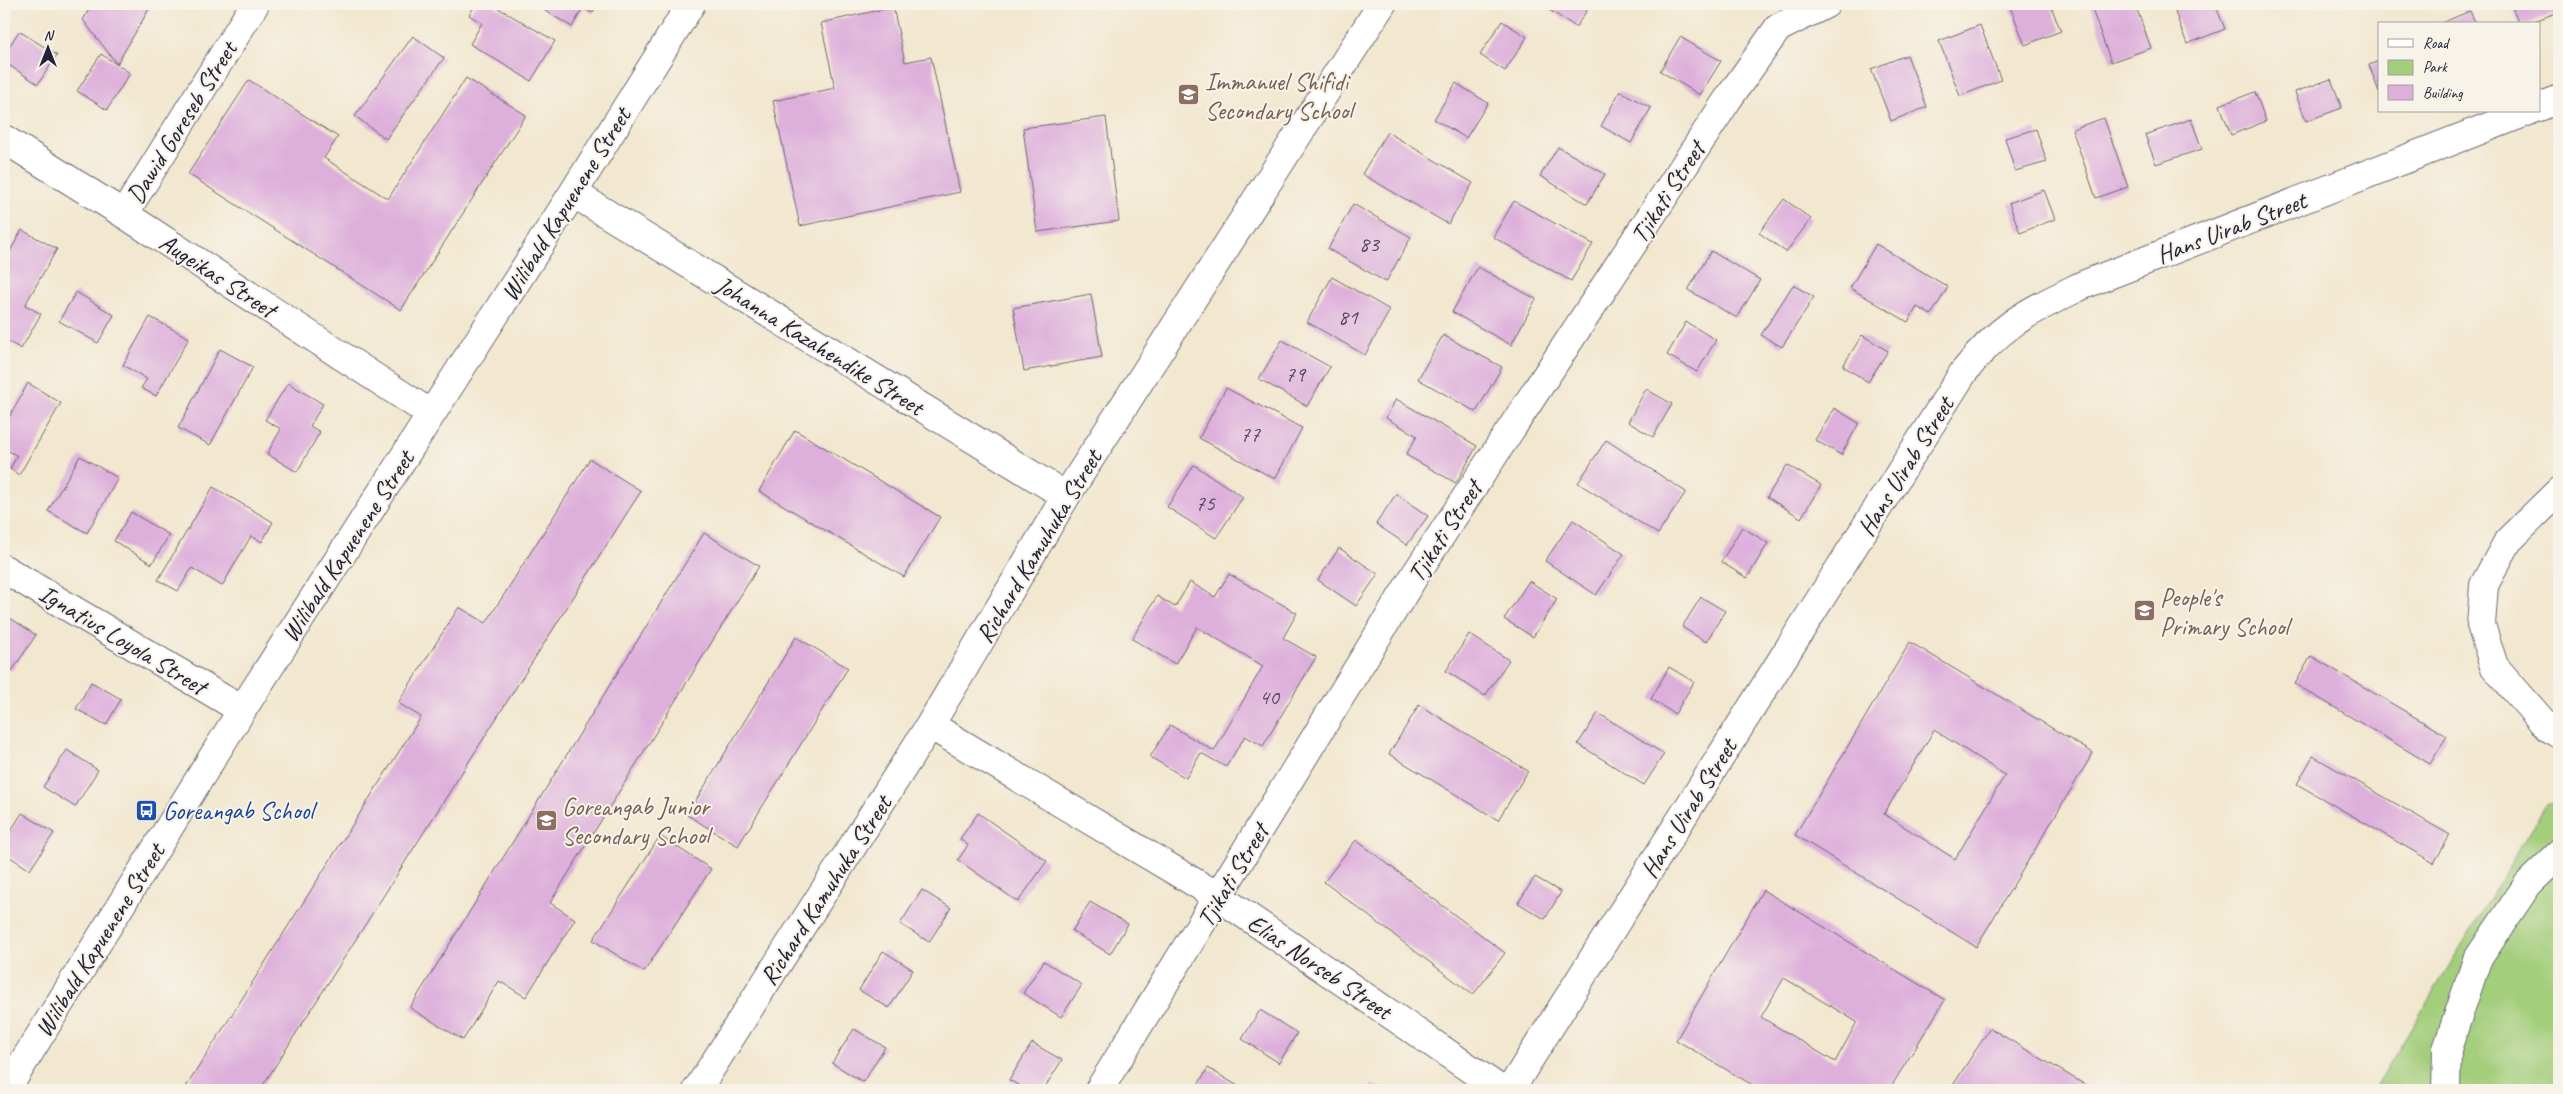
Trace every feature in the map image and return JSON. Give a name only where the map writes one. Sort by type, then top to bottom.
[{"type":"street","name":"Dawid Goreseb Street","points":[[124,214],[255,4]]},
{"type":"street","name":"Wilibald Kapuenene Street","points":[[6,1090],[242,710],[573,193],[691,4]]},
{"type":"street","name":"Richard Kamuhuka Street","points":[[697,1090],[930,726],[1066,496],[1382,4]]},
{"type":"street","name":"Tjikati Street","points":[[1099,1090],[1415,575],[1759,54],[1778,28],[1826,4]]},
{"type":"street","points":[[2540,107],[2559,99]]},
{"type":"street","name":"Hans Uirab Street","points":[[1510,1090],[1953,390],[1984,346],[2023,314],[2083,285],[2526,112]]},
{"type":"street","name":"Augeikas Street","points":[[4,139],[124,214],[431,414]]},
{"type":"street","name":"Johanna Kazahendike Street","points":[[573,193],[1066,496]]},
{"type":"street","points":[[2559,491],[2508,541],[2484,585],[2481,625],[2494,666],[2548,728],[2559,734]]},
{"type":"street","name":"Ignatius Loyola Street","points":[[4,569],[242,710]]},
{"type":"street","name":"Elias Norseb Street","points":[[930,726],[1219,897],[1500,1090]]},
{"type":"street","points":[[2446,1090],[2447,1050],[2478,960],[2528,884],[2559,854]]},
{"type":"green space","points":[[2559,800],[2559,1090],[2374,1090],[2547,804]]},
{"type":"building","points":[[92,4],[152,4],[117,64],[83,20]]},
{"type":"building","points":[[476,4],[491,4],[555,41],[531,81],[470,44],[482,23],[469,15]]},
{"type":"building","points":[[534,4],[598,4],[592,13],[583,8],[572,27]]},
{"type":"building","points":[[1540,4],[1591,4],[1576,27]]},
{"type":"building","points":[[2009,4],[2050,4],[2061,31],[2025,45]]},
{"type":"building","points":[[2090,4],[2135,4],[2151,48],[2111,62]]},
{"type":"building","points":[[2172,4],[2215,4],[2225,29],[2187,44]]},
{"type":"building","points":[[2511,4],[2552,4],[2556,13],[2531,22],[2518,22]]},
{"type":"building","points":[[893,7],[905,62],[931,57],[960,192],[800,226],[773,101],[835,88],[821,23]]},
{"type":"building","points":[[2470,11],[2475,22],[2444,22]]},
{"type":"building","points":[[1502,21],[1527,37],[1505,71],[1480,55]]},
{"type":"building","points":[[1980,25],[2001,80],[1960,96],[1939,41]]},
{"type":"building","points":[[19,31],[57,55],[38,84],[4,62],[4,55]]},
{"type":"building","points":[[413,36],[444,58],[386,139],[355,116]]},
{"type":"building","points":[[1680,37],[1721,61],[1700,95],[1660,71]]},
{"type":"building","points":[[101,54],[130,73],[107,110],[77,91]]},
{"type":"building","points":[[1907,55],[1927,107],[1891,121],[1871,69]]},
{"type":"building","points":[[2378,61],[2378,89],[2369,65]]},
{"type":"building","points":[[466,78],[526,115],[401,310],[188,174],[249,80],[338,137],[324,158],[388,199]]},
{"type":"building","points":[[2331,79],[2342,108],[2306,121],[2295,92]]},
{"type":"building","points":[[1456,83],[1488,103],[1466,138],[1434,119]]},
{"type":"building","points":[[1620,91],[1651,108],[1631,143],[1601,126]]},
{"type":"building","points":[[2255,92],[2266,121],[2231,135],[2220,105]]},
{"type":"building","points":[[1106,117],[1119,221],[1037,232],[1023,128]]},
{"type":"building","points":[[2104,118],[2128,187],[2096,198],[2072,129]]},
{"type":"building","points":[[2191,119],[2202,149],[2156,164],[2145,135]]},
{"type":"building","points":[[2036,129],[2047,162],[2015,171],[2005,138]]},
{"type":"building","points":[[1387,132],[1473,183],[1448,224],[1362,174]]},
{"type":"building","points":[[1558,147],[1605,174],[1587,204],[1540,176]]},
{"type":"building","points":[[2044,190],[2055,219],[2020,233],[2009,203]]},
{"type":"building","points":[[1784,199],[1811,219],[1786,252],[1759,233]]},
{"type":"building","points":[[1514,201],[1593,244],[1571,281],[1493,237]]},
{"type":"building","points":[[1353,204],[1411,237],[1386,282],[1328,249]]},
{"type":"building","points":[[22,230],[57,249],[25,305],[41,314],[21,349],[4,339],[4,262]]},
{"type":"building","points":[[1876,244],[1948,287],[1931,315],[1917,307],[1908,322],[1850,288]]},
{"type":"building","points":[[1711,251],[1760,280],[1737,318],[1688,290]]},
{"type":"building","points":[[1478,267],[1536,299],[1511,345],[1452,312]]},
{"type":"building","points":[[1332,277],[1390,310],[1365,355],[1307,322]]},
{"type":"building","points":[[1793,285],[1814,297],[1782,347],[1761,335]]},
{"type":"building","points":[[76,292],[114,315],[98,343],[59,321]]},
{"type":"building","points":[[1091,294],[1102,357],[1024,371],[1013,308]]},
{"type":"building","points":[[150,317],[189,338],[156,396],[141,388],[147,379],[123,365]]},
{"type":"building","points":[[1686,322],[1716,340],[1697,372],[1667,355]]},
{"type":"building","points":[[1443,335],[1502,367],[1476,412],[1418,379]]},
{"type":"building","points":[[1862,335],[1888,351],[1868,382],[1843,366]]},
{"type":"building","points":[[1282,340],[1330,367],[1307,406],[1259,379]]},
{"type":"building","points":[[220,349],[253,367],[210,445],[178,428]]},
{"type":"building","points":[[28,383],[61,403],[19,475],[10,469],[17,456],[4,448],[4,426]]},
{"type":"building","points":[[288,383],[323,404],[310,426],[320,432],[297,472],[267,454],[281,429],[265,420]]},
{"type":"building","points":[[1226,388],[1302,428],[1275,479],[1199,438]]},
{"type":"building","points":[[1646,389],[1672,404],[1653,437],[1628,422]]},
{"type":"building","points":[[1396,399],[1477,446],[1456,483],[1406,455],[1417,436],[1386,418]]},
{"type":"building","points":[[1834,408],[1859,423],[1841,455],[1815,440]]},
{"type":"building","points":[[795,430],[940,517],[904,577],[759,491]]},
{"type":"building","points":[[1606,440],[1686,492],[1658,534],[1578,483]]},
{"type":"building","points":[[80,456],[118,478],[87,533],[48,511]]},
{"type":"building","points":[[590,459],[641,491],[260,1090],[184,1090],[421,717],[398,703],[459,607],[486,623]]},
{"type":"building","points":[[1194,465],[1243,497],[1216,538],[1167,507]]},
{"type":"building","points":[[1787,465],[1821,485],[1801,518],[1767,497]]},
{"type":"building","points":[[213,487],[273,522],[262,542],[251,536],[222,586],[192,568],[178,591],[158,580]]},
{"type":"building","points":[[1396,494],[1428,516],[1407,545],[1376,524]]},
{"type":"building","points":[[131,512],[169,535],[152,564],[114,541]]},
{"type":"building","points":[[1573,520],[1624,554],[1596,595],[1545,561]]},
{"type":"building","points":[[1742,527],[1768,543],[1747,578],[1721,562]]},
{"type":"building","points":[[704,533],[759,566],[550,903],[575,919],[526,997],[499,981],[463,1040],[410,1008]]},
{"type":"building","points":[[1339,548],[1378,574],[1356,606],[1318,580]]},
{"type":"building","points":[[1229,574],[1297,613],[1283,638],[1316,657],[1263,746],[1245,736],[1226,767],[1201,753],[1186,778],[1150,757],[1170,725],[1214,751],[1263,666],[1197,627],[1175,664],[1132,639],[1157,596],[1175,607],[1190,582],[1215,597]]},
{"type":"building","points":[[1529,581],[1557,599],[1533,637],[1504,619]]},
{"type":"building","points":[[1701,597],[1725,611],[1706,642],[1682,627]]},
{"type":"building","points":[[4,614],[36,635],[12,671],[4,665]]},
{"type":"building","points":[[1469,634],[1509,660],[1485,696],[1446,671]]},
{"type":"building","points":[[796,637],[848,668],[738,846],[687,815]]},
{"type":"building","points":[[1910,642],[2093,753],[1976,947],[1795,835]],"holes":[[[1934,730],[2005,775],[1955,859],[1884,814]]]},
{"type":"building","points":[[2311,656],[2447,736],[2430,764],[2295,684]]},
{"type":"building","points":[[1669,667],[1694,682],[1675,714],[1651,699]]},
{"type":"building","points":[[91,682],[121,699],[106,725],[76,709]]},
{"type":"building","points":[[1419,705],[1528,771],[1498,820],[1389,754]]},
{"type":"building","points":[[1598,713],[1664,754],[1644,785],[1578,744]]},
{"type":"building","points":[[67,750],[98,770],[75,807],[43,787]]},
{"type":"building","points":[[2313,756],[2450,835],[2434,863],[2297,784]]},
{"type":"building","points":[[22,813],[54,833],[30,870],[4,853],[4,842]]},
{"type":"building","points":[[978,813],[1047,861],[1018,902],[958,860],[968,845],[960,839]]},
{"type":"building","points":[[660,836],[711,869],[644,972],[593,940]]},
{"type":"building","points":[[1356,840],[1505,953],[1473,995],[1324,882]]},
{"type":"building","points":[[1535,877],[1561,892],[1545,919],[1518,903]]},
{"type":"building","points":[[922,890],[951,908],[929,942],[900,924]]},
{"type":"building","points":[[1763,890],[1945,1000],[1889,1090],[1761,1090],[1676,1040]],"holes":[[[1784,978],[1857,1022],[1835,1062],[1761,1017]]]},
{"type":"building","points":[[1090,902],[1128,924],[1110,954],[1072,931]]},
{"type":"building","points":[[883,951],[913,970],[889,1008],[859,990]]},
{"type":"building","points":[[1044,961],[1082,985],[1061,1017],[1023,993]]},
{"type":"building","points":[[1260,1010],[1297,1033],[1279,1063],[1242,1039]]},
{"type":"building","points":[[1990,1028],[2094,1090],[1950,1090]]},
{"type":"building","points":[[854,1029],[885,1047],[863,1082],[832,1063]]},
{"type":"building","points":[[1032,1043],[1062,1060],[1043,1090],[1027,1090],[1009,1080]]},
{"type":"building","points":[[1208,1068],[1238,1086],[1235,1090],[1195,1090]]},
{"type":"building","points":[[1372,1084],[1383,1090],[1369,1090]]},
{"type":"place","name":"Immanuel Shifidi Secondary School","points":[[1189,95]]},
{"type":"place","name":"People's Primary School","points":[[2144,611]]},
{"type":"place","name":"Goreangab School","points":[[147,810]]},
{"type":"place","name":"Goreangab Junior Secondary School","points":[[546,820]]}]
